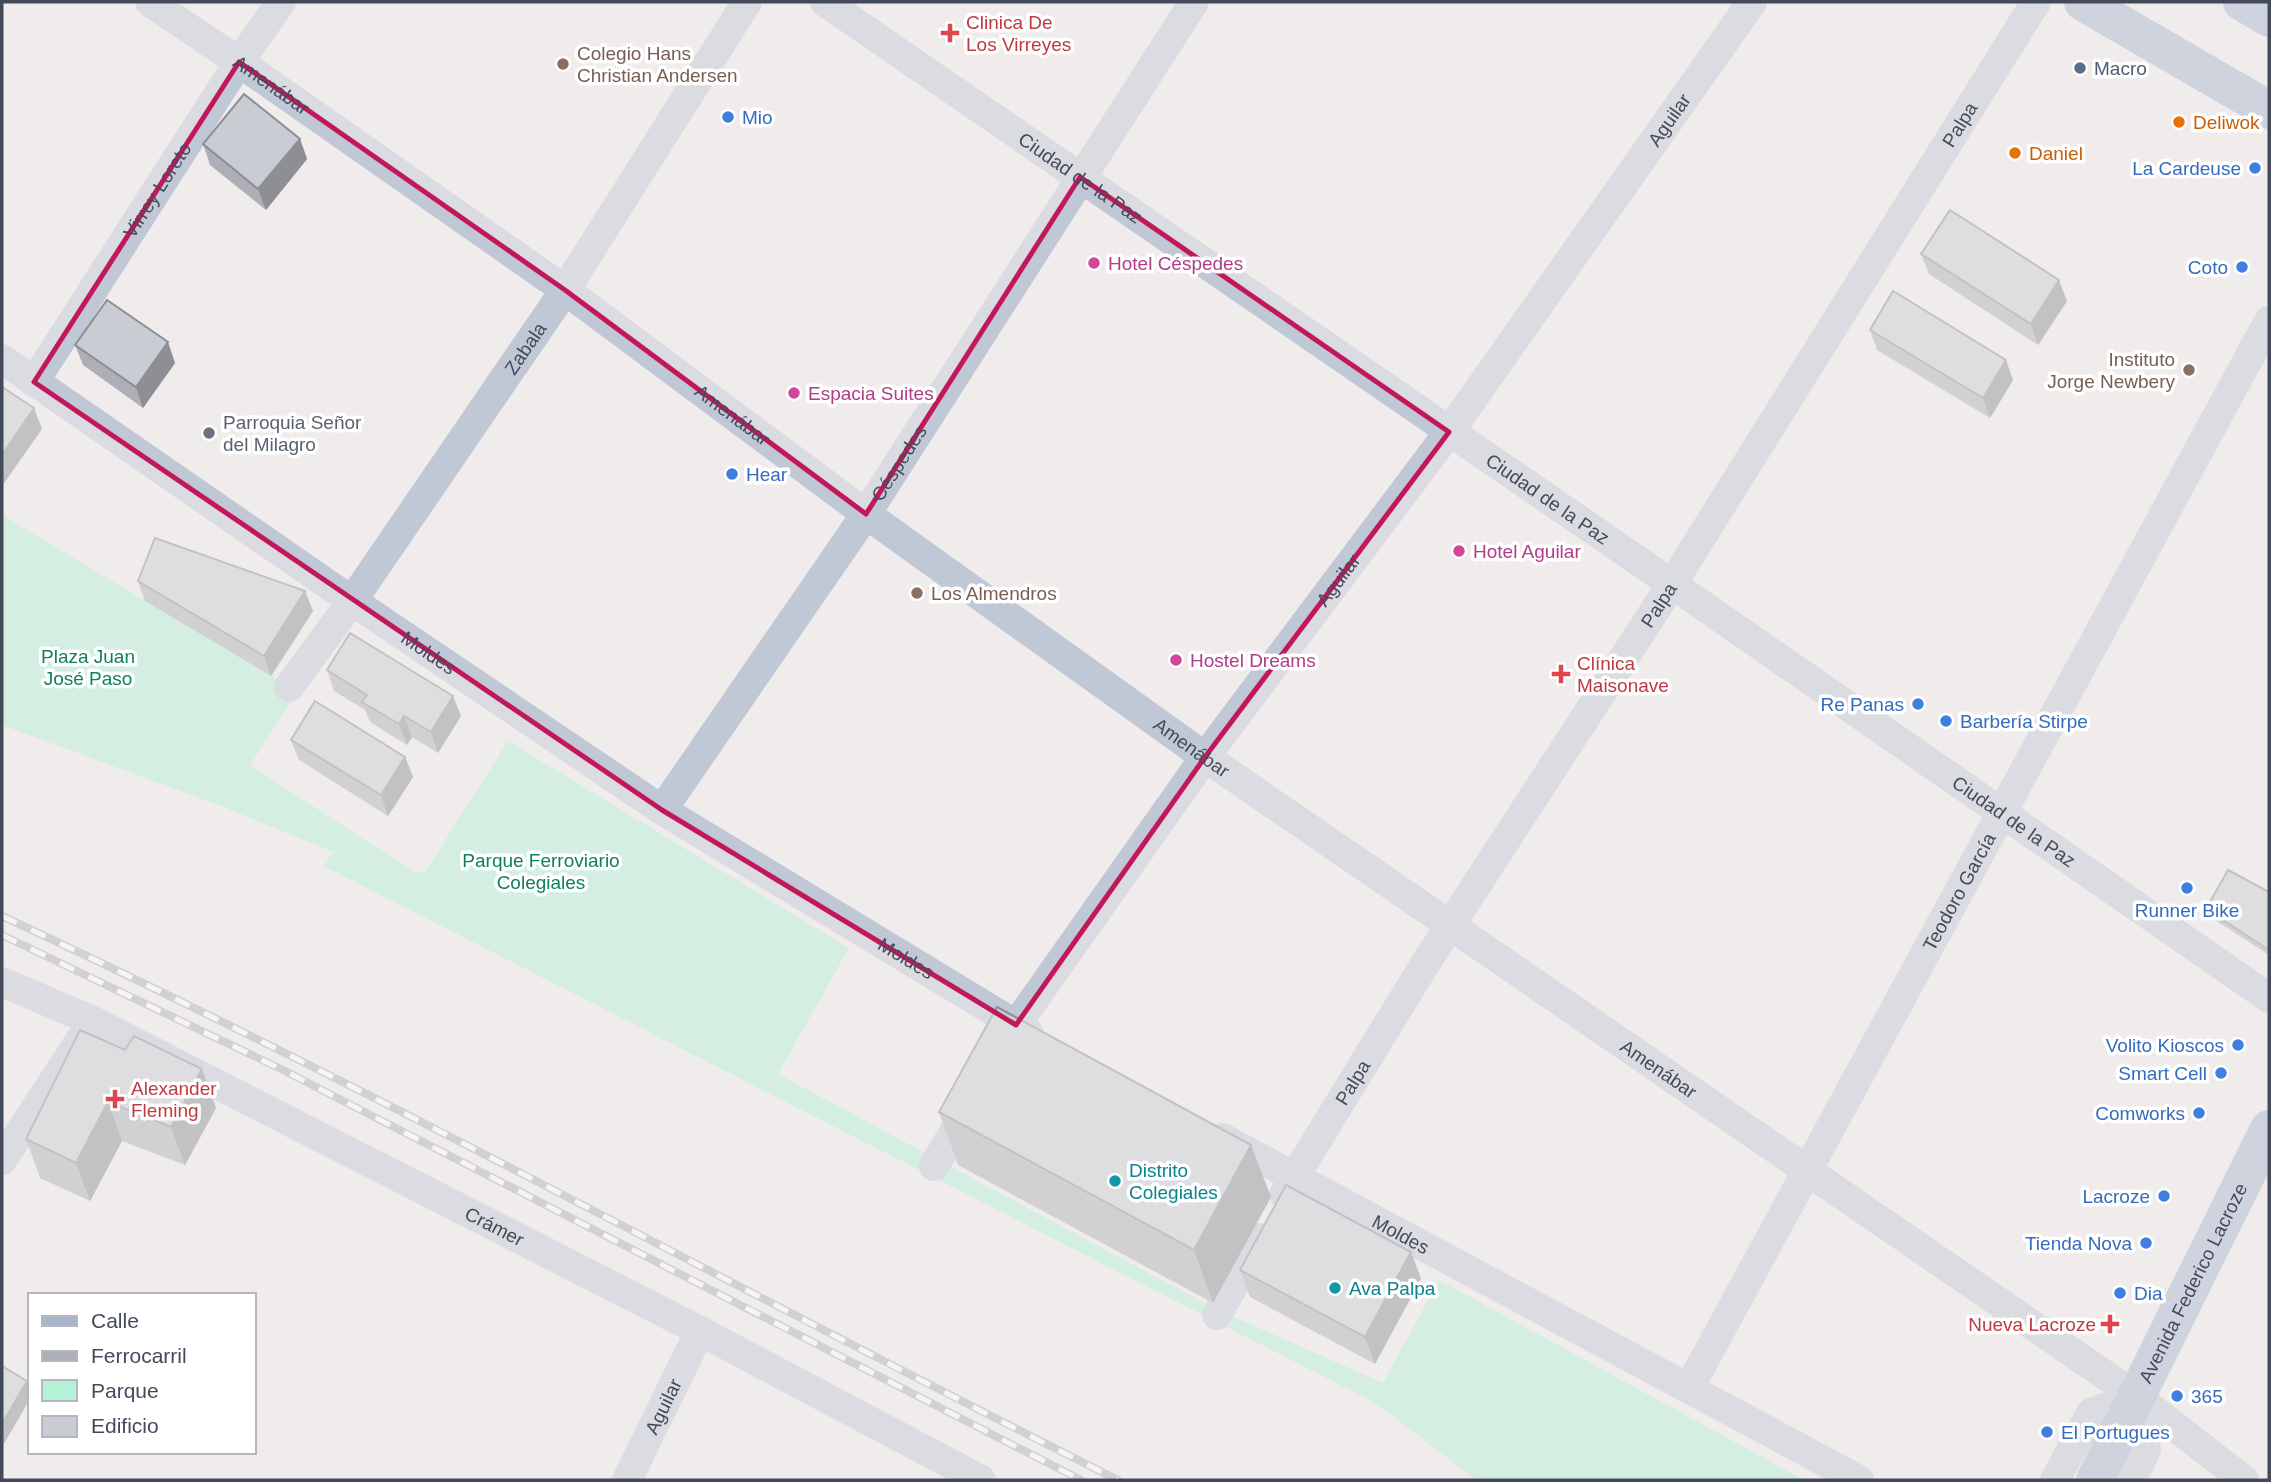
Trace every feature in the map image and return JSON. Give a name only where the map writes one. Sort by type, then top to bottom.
[{"type":"main road","points":[[2083,2],[2269,110]]},
{"type":"main road","points":[[2242,2],[2269,18]]},
{"type":"main road","name":"Avenida Federico Lacroze","points":[[2095,1480],[2269,1129]]},
{"type":"street","name":"Amenábar","points":[[150,2],[565,290],[866,514],[1206,757],[2137,1397],[2244,1480]]},
{"type":"street","name":"Virrey Loreto","points":[[34,382],[239,62],[281,2]]},
{"type":"street","name":"Zabala","points":[[289,687],[352,601],[565,290],[747,2]]},
{"type":"street","name":"Ciudad de la Paz","points":[[825,2],[2269,998]]},
{"type":"street","name":"Céspedes","points":[[662,810],[866,514],[1194,2]]},
{"type":"street","name":"Aguilar","points":[[934,1166],[1016,1025],[1206,757],[1449,432],[1752,2]]},
{"type":"street","name":"Palpa","points":[[1217,1315],[1293,1177],[1450,926],[1672,584],[2036,2]]},
{"type":"street","name":"Teodoro García","points":[[1689,1388],[2269,321]]},
{"type":"street","name":"Moldes","points":[[2,359],[352,601],[662,810],[1052,1045]]},
{"type":"street","name":"Crámer","points":[[2,982],[93,1021],[701,1331],[981,1480]]},
{"type":"street","points":[[2,1160],[93,1021]]},
{"type":"street","name":"Moldes","points":[[1197,1125],[1858,1480]]},
{"type":"street","name":"Aguilar","points":[[627,1480],[701,1331]]},
{"type":"street","name":"Avenida Federico Lacroze","points":[[2055,1480],[2091,1413],[2137,1397],[2146,1450],[2132,1480]]},
{"type":"highlighted area","points":[[239,62],[565,290],[866,514],[1080,177],[1449,432],[1205,757],[1016,1025],[662,810],[34,382]]},
{"type":"green space","name":"Parque Ferroviario Colegiales","points":[[2,515],[298,692],[250,765],[414,872],[425,872],[508,741],[849,948],[778,1074],[1212,1307],[1383,1383],[1439,1280],[1804,1480],[1476,1480],[1377,1404],[324,866],[333,852],[221,806],[2,725]]},
{"type":"building","points":[[244,94],[300,139],[258,189],[203,144]]},
{"type":"building","points":[[1950,210],[2059,280],[2031,324],[1921,254]]},
{"type":"building","points":[[1893,291],[2006,360],[1983,398],[1870,330]]},
{"type":"building","points":[[107,300],[168,342],[136,387],[75,345]]},
{"type":"building","points":[[2,387],[34,408],[2,455]]},
{"type":"building","points":[[155,538],[305,591],[264,656],[138,581]]},
{"type":"building","points":[[350,633],[453,696],[431,732],[404,716],[399,724],[362,702],[367,695],[327,670]]},
{"type":"building","points":[[315,701],[405,757],[381,795],[291,740]]},
{"type":"building","points":[[2228,870],[2269,892],[2269,950],[2206,909]]},
{"type":"building","points":[[997,1007],[1251,1145],[1194,1250],[939,1112]]},
{"type":"building","points":[[80,1030],[125,1050],[134,1036],[202,1069],[171,1127],[108,1102],[76,1163],[26,1139]]},
{"type":"building","name":"Ava Palpa","points":[[1286,1185],[1411,1252],[1365,1337],[1240,1270]]},
{"type":"building","points":[[2,1366],[27,1381],[2,1424]]},
{"type":"railway","points":[[2,916],[283,1052],[1118,1480]]},
{"type":"railway","points":[[2,935],[283,1070],[1081,1480]]},
{"type":"place","name":"Clinica De Los Virreyes","points":[[950,33]]},
{"type":"place","name":"Colegio Hans Christian Andersen","points":[[563,64]]},
{"type":"place","name":"Macro","points":[[2080,68]]},
{"type":"place","name":"Mio","points":[[728,117]]},
{"type":"place","name":"Deliwok","points":[[2179,122]]},
{"type":"place","name":"Daniel","points":[[2015,153]]},
{"type":"place","name":"La Cardeuse","points":[[2255,168]]},
{"type":"place","name":"Hotel Céspedes","points":[[1094,263]]},
{"type":"place","name":"Coto","points":[[2242,267]]},
{"type":"place","name":"Instituto Jorge Newbery","points":[[2189,370]]},
{"type":"place","name":"Espacia Suites","points":[[794,393]]},
{"type":"place","name":"Parroquia Señor del Milagro","points":[[209,433]]},
{"type":"place","name":"Hear","points":[[732,474]]},
{"type":"place","name":"Hotel Aguilar","points":[[1459,551]]},
{"type":"place","name":"Los Almendros","points":[[917,593]]},
{"type":"place","name":"Hostel Dreams","points":[[1176,660]]},
{"type":"place","name":"Clínica Maisonave","points":[[1561,674]]},
{"type":"place","name":"Re Panas","points":[[1918,704]]},
{"type":"place","name":"Barbería Stirpe","points":[[1946,721]]},
{"type":"place","name":"Runner Bike","points":[[2187,888]]},
{"type":"place","name":"Volito Kioscos","points":[[2238,1045]]},
{"type":"place","name":"Smart Cell","points":[[2221,1073]]},
{"type":"place","name":"Alexander Fleming","points":[[115,1099]]},
{"type":"place","name":"Comworks","points":[[2199,1113]]},
{"type":"place","name":"Distrito Colegiales","points":[[1115,1181]]},
{"type":"place","name":"Lacroze","points":[[2164,1196]]},
{"type":"place","name":"Tienda Nova","points":[[2146,1243]]},
{"type":"place","name":"Ava Palpa","points":[[1335,1288]]},
{"type":"place","name":"Dia","points":[[2120,1293]]},
{"type":"place","name":"Nueva Lacroze","points":[[2110,1324]]},
{"type":"place","name":"365","points":[[2177,1396]]},
{"type":"place","name":"El Portugues","points":[[2047,1432]]},
{"type":"park label","name":"Plaza Juan José Paso","points":[[88,667]]}]
